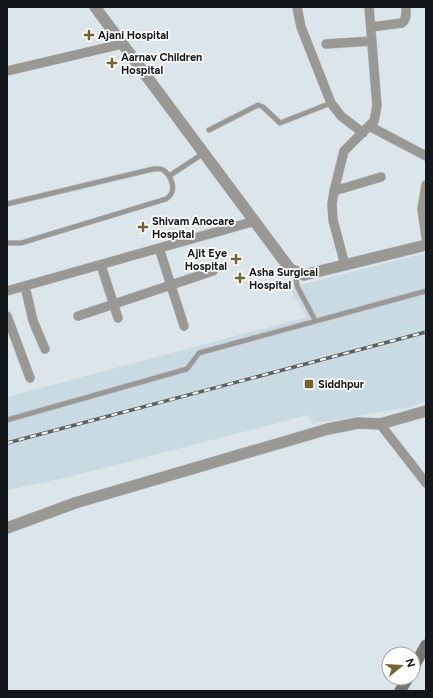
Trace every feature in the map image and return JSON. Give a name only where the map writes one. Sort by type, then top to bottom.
[{"type":"main road","points":[[421,654],[426,645]]},
{"type":"street","points":[[95,7],[290,269],[304,275],[426,245]]},
{"type":"street","points":[[297,7],[304,34],[331,103],[341,116],[366,130],[426,156]]},
{"type":"street","points":[[345,265],[333,220],[332,204],[344,151],[374,121],[377,106],[369,7]]},
{"type":"street","points":[[371,27],[402,23],[405,20],[406,7]]},
{"type":"street","points":[[326,44],[372,41]]},
{"type":"street","points":[[7,71],[122,44]]},
{"type":"street","points":[[334,191],[381,177]]},
{"type":"street","points":[[426,185],[422,208],[426,237]]},
{"type":"street","points":[[7,291],[254,221]]},
{"type":"street","points":[[159,248],[184,326]]},
{"type":"street","points":[[100,265],[118,318]]},
{"type":"street","points":[[78,316],[170,284],[213,271]]},
{"type":"street","points":[[25,286],[33,321],[45,349]]},
{"type":"street","points":[[7,316],[30,378]]},
{"type":"street","points":[[7,528],[75,503],[328,429],[358,423],[380,424],[426,410]]},
{"type":"street","points":[[380,424],[426,483]]},
{"type":"lane","points":[[209,130],[258,106],[263,107],[280,124],[331,103]]},
{"type":"lane","points":[[169,176],[204,153]]},
{"type":"lane","points":[[7,204],[160,168],[165,170],[173,183],[173,190],[170,196],[166,199],[21,243],[7,243]]},
{"type":"lane","points":[[295,272],[297,286],[315,320]]},
{"type":"lane","points":[[7,420],[187,369],[199,353],[315,320],[426,291]]},
{"type":"shaded area","points":[[426,253],[426,401],[411,407],[312,424],[308,415],[69,477],[7,490],[7,397],[307,317],[289,288]]},
{"type":"railway","points":[[7,443],[426,332]]},
{"type":"place","name":"Ajani Hospital","points":[[89,35]]},
{"type":"place","name":"Aarnav Children Hospital","points":[[112,63]]},
{"type":"place","name":"Shivam Anocare Hospital","points":[[143,227]]},
{"type":"place","name":"Ajit Eye Hospital","points":[[236,259]]},
{"type":"place","name":"Asha Surgical Hospital","points":[[240,278]]},
{"type":"place","name":"Siddhpur","points":[[309,384]]}]
